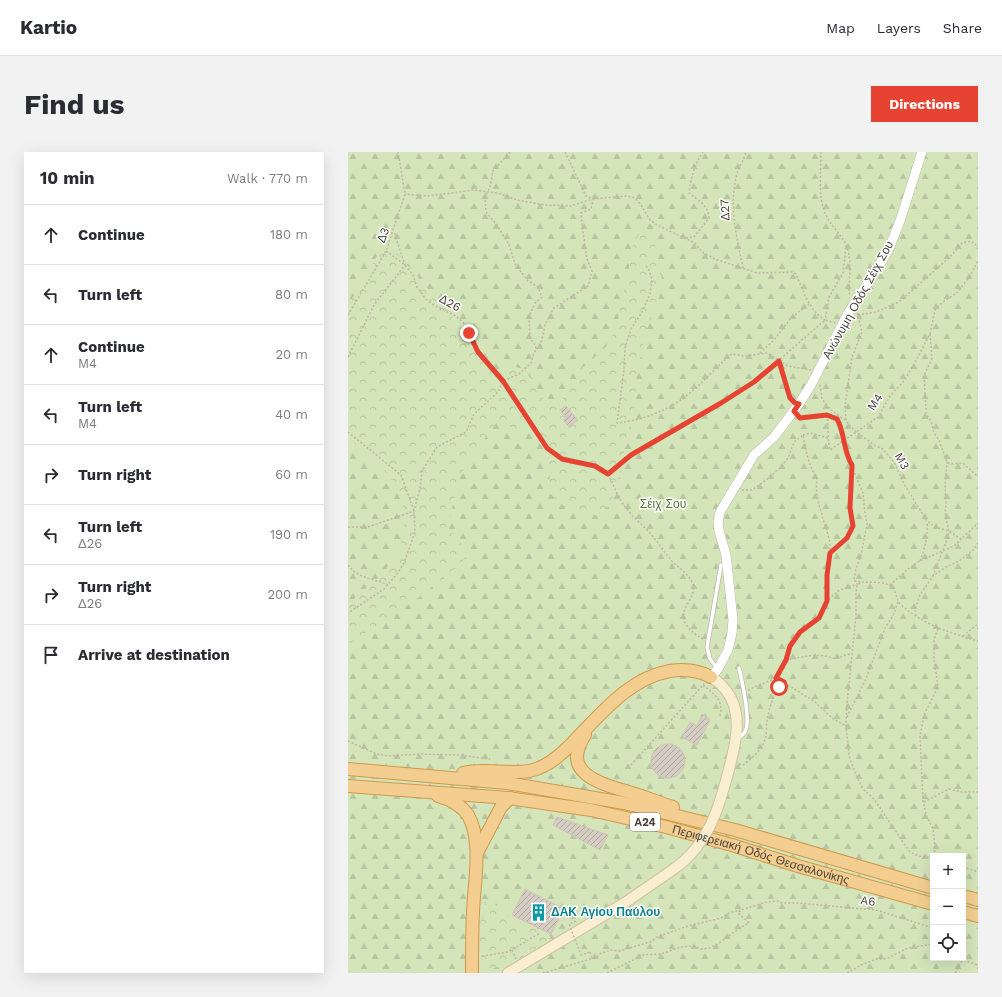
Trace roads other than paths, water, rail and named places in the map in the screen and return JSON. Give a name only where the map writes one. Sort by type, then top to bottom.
[{"type":"highway","points":[[448,777],[469,772],[527,771],[539,768],[559,756],[622,694],[644,679],[665,672],[683,670],[696,671],[711,677]]},
{"type":"highway","points":[[594,720],[583,737],[577,752],[578,765],[586,775],[604,784],[642,796],[707,822]]},
{"type":"highway","name":"Περιφερειακή Οδός Θεσσαλονίκης","points":[[348,769],[506,783],[624,803],[707,822],[930,887]]},
{"type":"highway","name":"Περιφερειακή Οδός Θεσσαλονίκης","points":[[348,786],[510,798],[591,810],[666,827],[732,845],[798,866],[930,903]]},
{"type":"highway","points":[[387,789],[435,794],[445,798],[459,805],[467,814],[473,826],[476,841],[476,854],[472,914],[472,973]]},
{"type":"highway","points":[[476,854],[501,807],[510,798]]},
{"type":"highway","points":[[966,897],[978,900]]},
{"type":"highway","points":[[966,913],[978,916]]},
{"type":"main road","points":[[508,973],[626,902],[671,871],[690,855],[706,834],[715,817],[729,768],[736,740],[737,719],[734,704],[724,688],[711,677]]},
{"type":"street","name":"Ανώνυμη Οδός Σέιχ Σου","points":[[711,677],[728,650],[732,634],[733,620],[726,555],[719,531],[718,522],[720,512],[754,455],[774,437],[797,407],[818,372],[853,305],[888,251],[900,221],[922,152]]},
{"type":"lane","points":[[711,677],[710,659],[706,647],[721,566]]},
{"type":"lane","points":[[736,740],[743,735],[747,727],[744,692],[739,668]]},
{"type":"place","name":"ΔΑΚ Αγίου Παύλου","points":[[538,912]]},
{"type":"park label","name":"Σέιχ Σου","points":[[663,504]]}]
